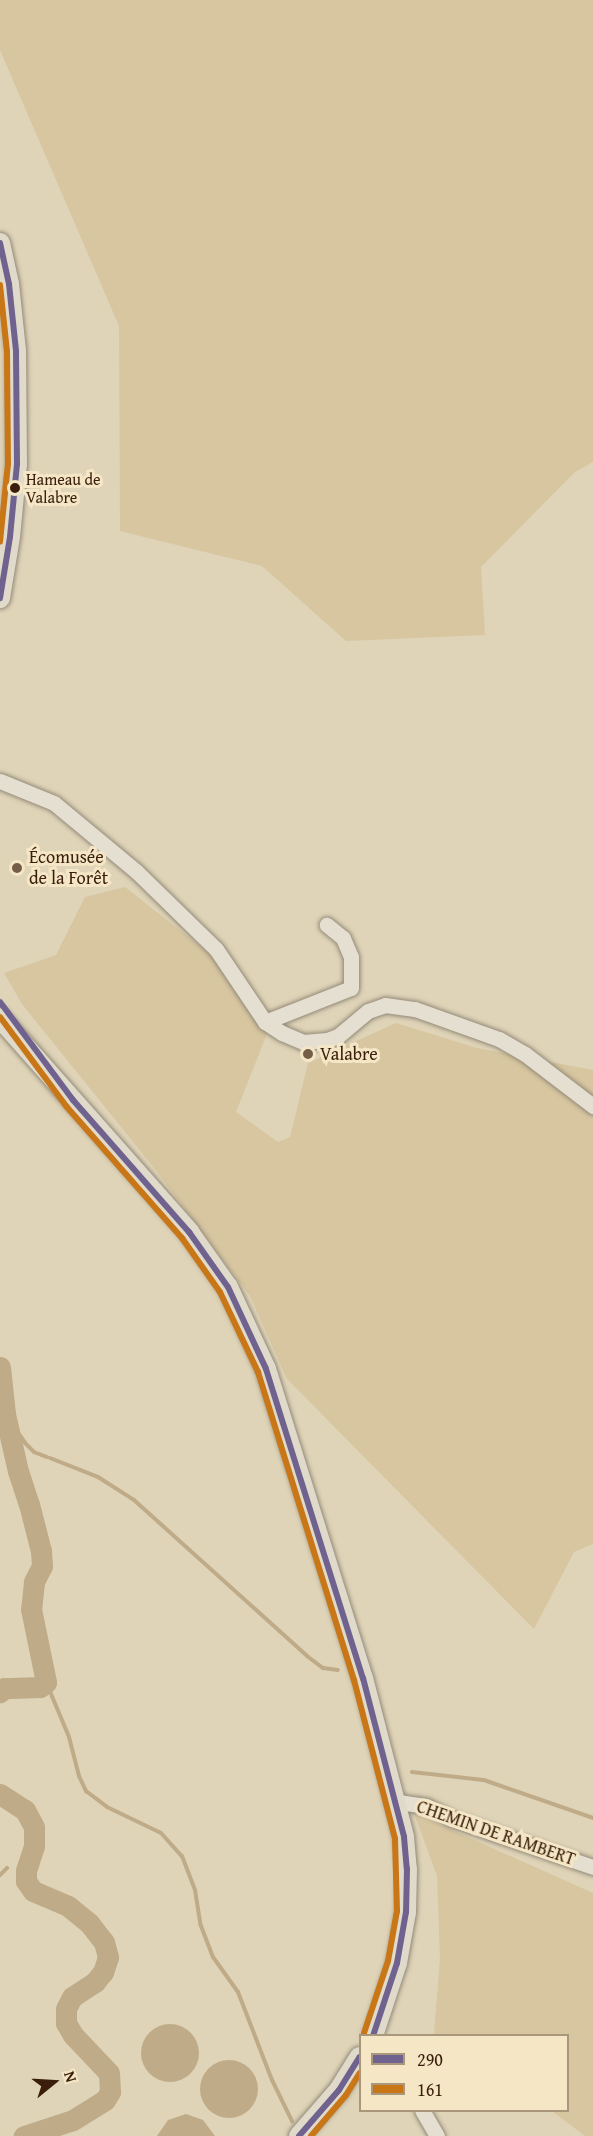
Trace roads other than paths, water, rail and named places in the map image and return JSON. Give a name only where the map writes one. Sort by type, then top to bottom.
[{"type":"main road","points":[[0,243],[9,284],[16,351],[15,488],[0,598]]},
{"type":"main road","points":[[0,535],[15,415]]},
{"type":"main road","points":[[0,1002],[73,1100]]},
{"type":"main road","points":[[0,1018],[189,1232],[228,1287],[266,1369],[363,1678],[398,1802],[407,1869],[406,1912],[397,1963],[374,2034]]},
{"type":"main road","points":[[299,2136],[339,2090],[359,2059]]},
{"type":"street","points":[[0,781],[54,803],[137,872],[216,949],[265,1022],[282,1033],[309,1043],[338,1036],[368,1011],[385,1005],[415,1009],[499,1040],[525,1054],[593,1106]]},
{"type":"street","points":[[265,1022],[351,988],[351,957],[343,938],[327,925]]},
{"type":"street","name":"CHEMIN DE RAMBERT","points":[[398,1802],[426,1806],[452,1819],[593,1867]]},
{"type":"street","points":[[423,2112],[437,2136]]},
{"type":"waterway","points":[[0,1367],[5,1414],[18,1471],[41,1551],[42,1566],[34,1582],[31,1609],[46,1682],[40,1687],[4,1688],[0,1692]]},
{"type":"waterway","points":[[5,1414],[25,1443],[34,1452],[47,1457]]},
{"type":"waterway","points":[[50,1458],[98,1477],[134,1500],[307,1656],[323,1668],[338,1670]]},
{"type":"waterway","points":[[46,1682],[69,1737],[79,1776],[86,1791],[107,1807],[161,1833],[182,1856],[195,1890],[201,1926],[213,1957],[238,1992],[272,2080],[292,2121]]},
{"type":"waterway","points":[[412,1772],[484,1780],[593,1818]]},
{"type":"waterway","points":[[0,1794],[25,1810],[34,1827],[34,1846],[26,1870],[26,1881],[33,1891],[68,1906],[89,1923],[104,1942],[108,1957],[103,1972],[95,1982],[72,1997],[66,2009],[66,2023],[73,2035],[109,2073],[110,2092],[105,2100],[73,2120],[24,2136]]},
{"type":"waterway","points":[[25,1850],[35,1840]]},
{"type":"waterway","points":[[0,1875],[7,1868]]},
{"type":"place","name":"Hameau de Valabre","points":[[15,488]]},
{"type":"place","name":"Écomusée de la Forêt","points":[[17,868]]},
{"type":"place","name":"Valabre","points":[[308,1054]]}]
